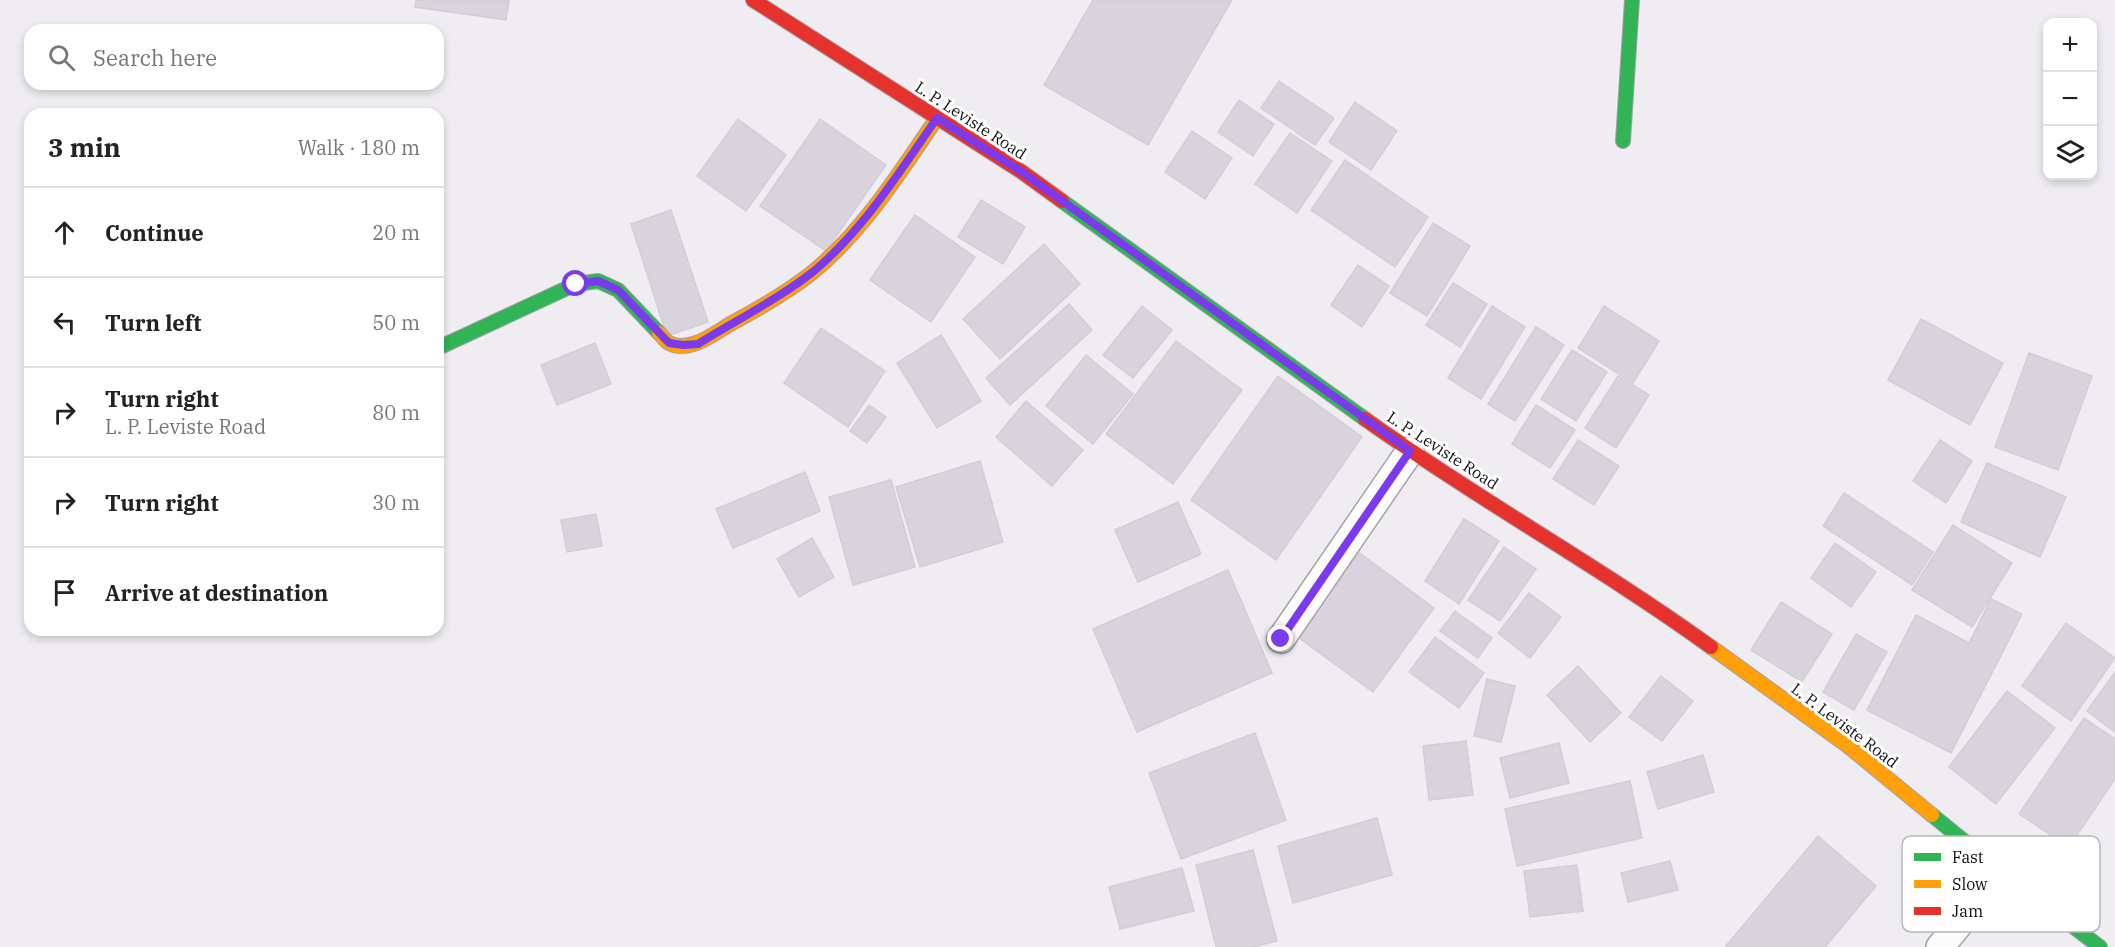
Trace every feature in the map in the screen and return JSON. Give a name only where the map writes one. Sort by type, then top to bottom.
[{"type":"main road","name":"L. P. Leviste Road","points":[[753,0],[1022,172],[1410,451],[1660,610],[1848,746],[1958,836]]},
{"type":"main road","points":[[1623,141],[1632,0]]},
{"type":"main road","points":[[444,345],[576,284],[598,281],[618,290],[669,343],[698,344],[813,271],[846,241],[890,185],[937,118]]},
{"type":"main road","name":"L. P. Leviste Road","points":[[2080,932],[2100,947]]},
{"type":"lane","points":[[1281,639],[1410,451]]},
{"type":"lane","points":[[1940,947],[1952,932]]},
{"type":"building","points":[[416,0],[509,0],[506,20],[415,7]]},
{"type":"building","points":[[1093,0],[1232,0],[1148,145],[1044,85]]},
{"type":"building","points":[[1279,81],[1334,118],[1315,145],[1261,108]]},
{"type":"building","points":[[1239,100],[1274,124],[1253,156],[1218,132]]},
{"type":"building","points":[[1355,102],[1397,131],[1371,170],[1329,142]]},
{"type":"building","points":[[738,119],[786,155],[746,211],[697,176]]},
{"type":"building","points":[[820,119],[886,165],[826,251],[760,206]]},
{"type":"building","points":[[1192,131],[1232,158],[1205,199],[1165,172]]},
{"type":"building","points":[[1290,133],[1332,161],[1297,213],[1255,184]]},
{"type":"building","points":[[1345,160],[1428,217],[1395,267],[1311,210]]},
{"type":"building","points":[[981,200],[1025,227],[1003,264],[958,237]]},
{"type":"building","points":[[671,210],[708,322],[667,336],[631,224]]},
{"type":"building","points":[[915,215],[975,257],[931,322],[870,280]]},
{"type":"building","points":[[1433,223],[1470,246],[1427,316],[1390,293]]},
{"type":"building","points":[[1044,244],[1080,284],[1000,359],[963,319]]},
{"type":"building","points":[[1358,265],[1389,286],[1362,327],[1331,305]]},
{"type":"building","points":[[1453,283],[1487,304],[1460,347],[1426,325]]},
{"type":"building","points":[[1069,304],[1092,330],[1010,405],[986,378]]},
{"type":"building","points":[[1142,306],[1172,330],[1133,378],[1103,355]]},
{"type":"building","points":[[1492,306],[1525,327],[1481,399],[1448,378]]},
{"type":"building","points":[[1604,306],[1659,341],[1633,383],[1578,348]]},
{"type":"building","points":[[1921,319],[2003,363],[1970,425],[1888,380]]},
{"type":"building","points":[[1536,327],[1564,345],[1515,421],[1488,404]]},
{"type":"building","points":[[821,328],[885,371],[848,427],[784,383]]},
{"type":"building","points":[[941,335],[981,401],[937,428],[897,363]]},
{"type":"building","points":[[1176,341],[1242,390],[1173,484],[1106,434]]},
{"type":"building","points":[[595,343],[611,384],[557,405],[541,365]]},
{"type":"building","points":[[1572,350],[1607,372],[1576,421],[1541,399]]},
{"type":"building","points":[[2029,353],[2092,376],[2058,470],[1995,447]]},
{"type":"building","points":[[1086,355],[1133,394],[1093,444],[1046,406]]},
{"type":"building","points":[[1278,376],[1362,437],[1276,560],[1191,500]]},
{"type":"building","points":[[1618,376],[1649,395],[1616,448],[1585,428]]},
{"type":"building","points":[[1026,401],[1083,450],[1052,486],[996,437]]},
{"type":"building","points":[[869,405],[886,417],[867,443],[850,431]]},
{"type":"building","points":[[1536,405],[1575,430],[1550,468],[1512,444]]},
{"type":"building","points":[[1578,440],[1619,466],[1594,505],[1553,479]]},
{"type":"building","points":[[1940,440],[1972,461],[1946,503],[1913,481]]},
{"type":"building","points":[[980,461],[1003,542],[920,567],[896,487]]},
{"type":"building","points":[[1987,463],[2066,497],[2040,557],[1961,522]]},
{"type":"building","points":[[805,472],[820,511],[733,548],[716,509]]},
{"type":"building","points":[[891,480],[915,567],[853,585],[829,497]]},
{"type":"building","points":[[1844,493],[1933,552],[1912,585],[1823,526]]},
{"type":"building","points":[[1178,502],[1201,554],[1138,582],[1115,530]]},
{"type":"building","points":[[596,514],[602,546],[567,552],[561,520]]},
{"type":"building","points":[[1464,519],[1499,541],[1459,604],[1425,581]]},
{"type":"building","points":[[1953,525],[2012,563],[1972,627],[1912,590]]},
{"type":"building","points":[[812,538],[834,577],[799,597],[777,559]]},
{"type":"building","points":[[1835,543],[1876,572],[1851,607],[1811,578]]},
{"type":"building","points":[[1504,547],[1536,569],[1500,621],[1468,600]]},
{"type":"building","points":[[1357,551],[1434,608],[1373,692],[1295,635]]},
{"type":"building","points":[[1228,570],[1272,673],[1137,732],[1093,629]]},
{"type":"building","points":[[1529,593],[1561,617],[1530,658],[1498,633]]},
{"type":"building","points":[[1991,599],[2022,614],[1951,753],[1867,710],[1916,615],[1969,643]]},
{"type":"building","points":[[1781,602],[1832,634],[1802,682],[1751,650]]},
{"type":"building","points":[[1455,611],[1492,638],[1478,658],[1440,631]]},
{"type":"building","points":[[2066,623],[2115,658],[2071,721],[2022,686]]},
{"type":"building","points":[[1856,634],[1887,652],[1854,710],[1823,692]]},
{"type":"building","points":[[1435,637],[1484,673],[1459,708],[1409,672]]},
{"type":"building","points":[[1578,666],[1621,713],[1590,742],[1547,695]]},
{"type":"building","points":[[2115,672],[2115,732],[2087,711]]},
{"type":"building","points":[[1661,676],[1693,701],[1662,741],[1629,717]]},
{"type":"building","points":[[1487,679],[1515,686],[1501,742],[1474,736]]},
{"type":"building","points":[[2007,691],[2055,728],[1996,804],[1949,767]]},
{"type":"building","points":[[2084,718],[2115,739],[2115,779],[2076,836],[2052,836],[2019,814]]},
{"type":"building","points":[[1255,733],[1286,820],[1181,859],[1149,773]]},
{"type":"building","points":[[1466,741],[1473,795],[1429,800],[1423,746]]},
{"type":"building","points":[[1559,743],[1569,783],[1510,798],[1500,758]]},
{"type":"building","points":[[1703,755],[1714,792],[1658,809],[1647,772]]},
{"type":"building","points":[[1630,781],[1642,838],[1517,866],[1505,809]]},
{"type":"building","points":[[1377,818],[1392,875],[1293,903],[1278,846]]},
{"type":"building","points":[[1818,836],[1876,886],[1825,947],[1727,947],[1726,946]]},
{"type":"building","points":[[1253,850],[1277,941],[1253,947],[1216,947],[1196,865]]},
{"type":"building","points":[[1670,861],[1678,890],[1628,902],[1621,873]]},
{"type":"building","points":[[1577,865],[1583,911],[1530,917],[1524,871]]},
{"type":"building","points":[[1182,868],[1194,911],[1120,929],[1109,887]]},
{"type":"traffic: fast","points":[[1623,141],[1632,0]]},
{"type":"traffic: fast","points":[[1062,201],[1365,419]]},
{"type":"traffic: fast","points":[[444,345],[576,284],[598,281],[618,290],[659,333]]},
{"type":"traffic: fast","points":[[1932,815],[1958,836]]},
{"type":"traffic: fast","points":[[2080,932],[2100,947]]},
{"type":"traffic: slow","points":[[659,333],[668,342],[677,346],[702,341],[774,299],[813,272],[849,238],[865,219],[937,118]]},
{"type":"traffic: slow","points":[[1711,647],[1848,746],[1932,815]]},
{"type":"traffic: jam","points":[[753,0],[1022,172],[1062,201]]},
{"type":"traffic: jam","points":[[1365,419],[1625,588],[1711,647]]},
{"type":"route","points":[[576,284],[598,281],[618,290],[669,343],[698,344],[813,271],[846,241],[890,185],[937,118],[1022,172],[1410,451],[1281,639]]}]
